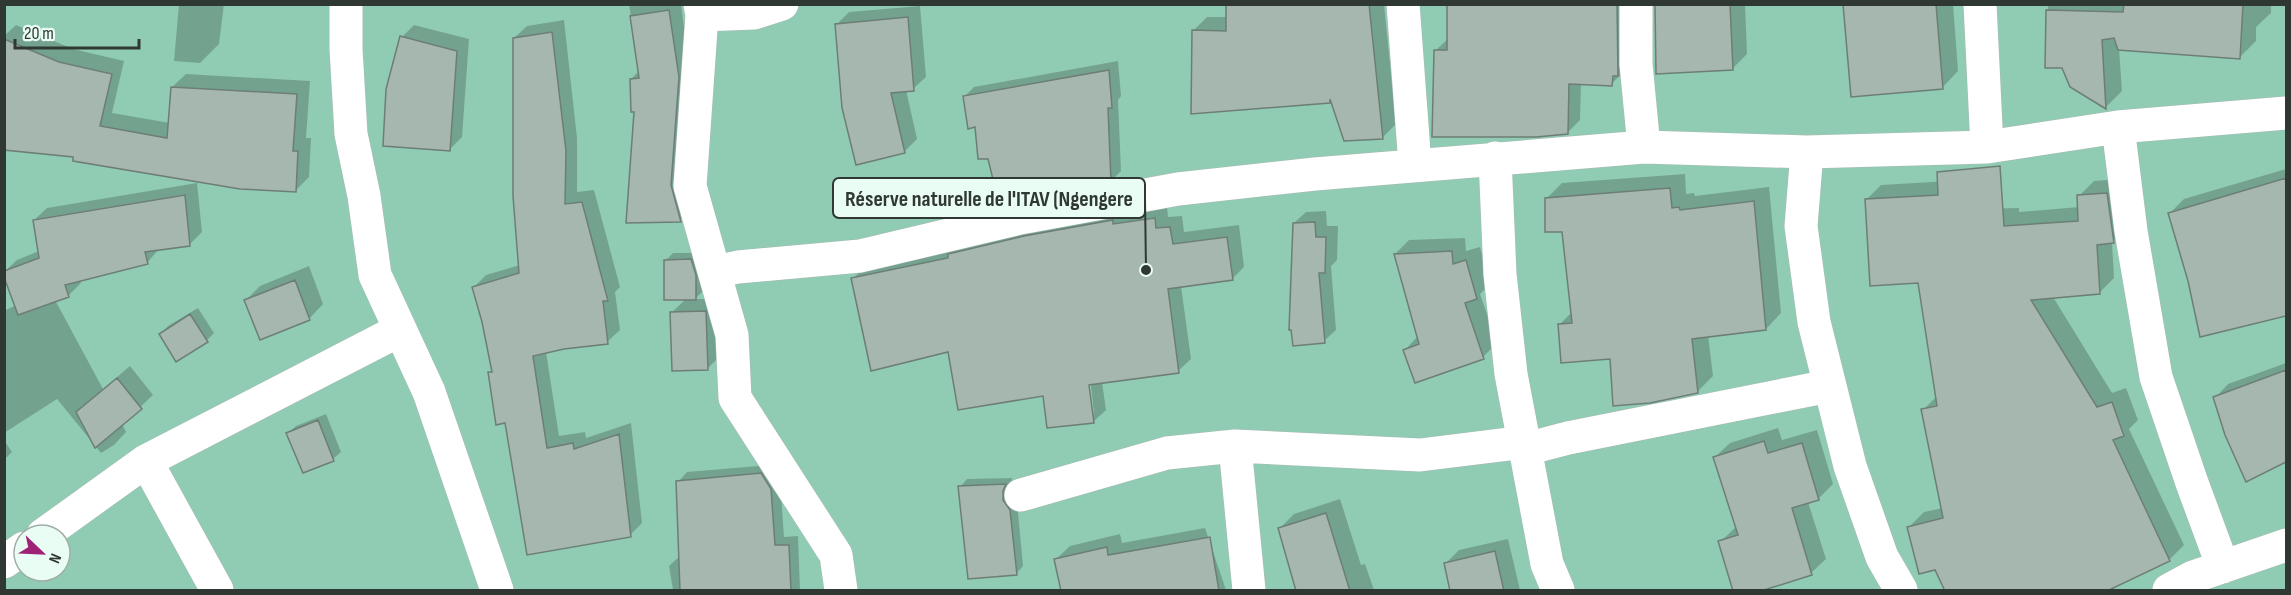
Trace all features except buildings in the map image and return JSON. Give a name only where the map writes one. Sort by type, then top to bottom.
[{"type":"street","points":[[346,4],[351,134],[364,196],[375,275],[429,392],[497,591]]},
{"type":"street","points":[[1403,4],[1415,165]]},
{"type":"street","points":[[1636,4],[1636,64],[1644,147]]},
{"type":"street","points":[[1980,4],[1987,147]]},
{"type":"street","points":[[768,9],[701,10],[690,186],[737,268],[732,334],[735,398],[836,555],[841,591]]},
{"type":"street","points":[[737,268],[860,256],[1020,218],[1178,189],[1415,165],[1644,147],[1808,152],[1987,147],[2118,127],[2286,113]]},
{"type":"street","points":[[2118,127],[2131,231],[2156,377],[2223,567]]},
{"type":"street","points":[[1808,152],[1801,226],[1814,322],[1850,466],[1882,557],[1901,591]]},
{"type":"street","points":[[1495,158],[1502,296],[1510,374],[1526,446],[1547,564],[1558,591]]},
{"type":"street","points":[[60,523],[146,461],[400,330]]},
{"type":"street","points":[[1021,495],[1167,453],[1235,446],[1420,454],[1526,446],[1829,386]]},
{"type":"street","points":[[1235,446],[1249,591]]},
{"type":"street","points":[[146,461],[217,591]]},
{"type":"street","points":[[2169,591],[2193,577],[2286,545]]},
{"type":"green space","points":[[4,5],[2286,5],[2286,590],[5,590]]},
{"type":"place","name":"Réserve naturelle de l'ITAV (Ngengere","points":[[1146,270]]}]
